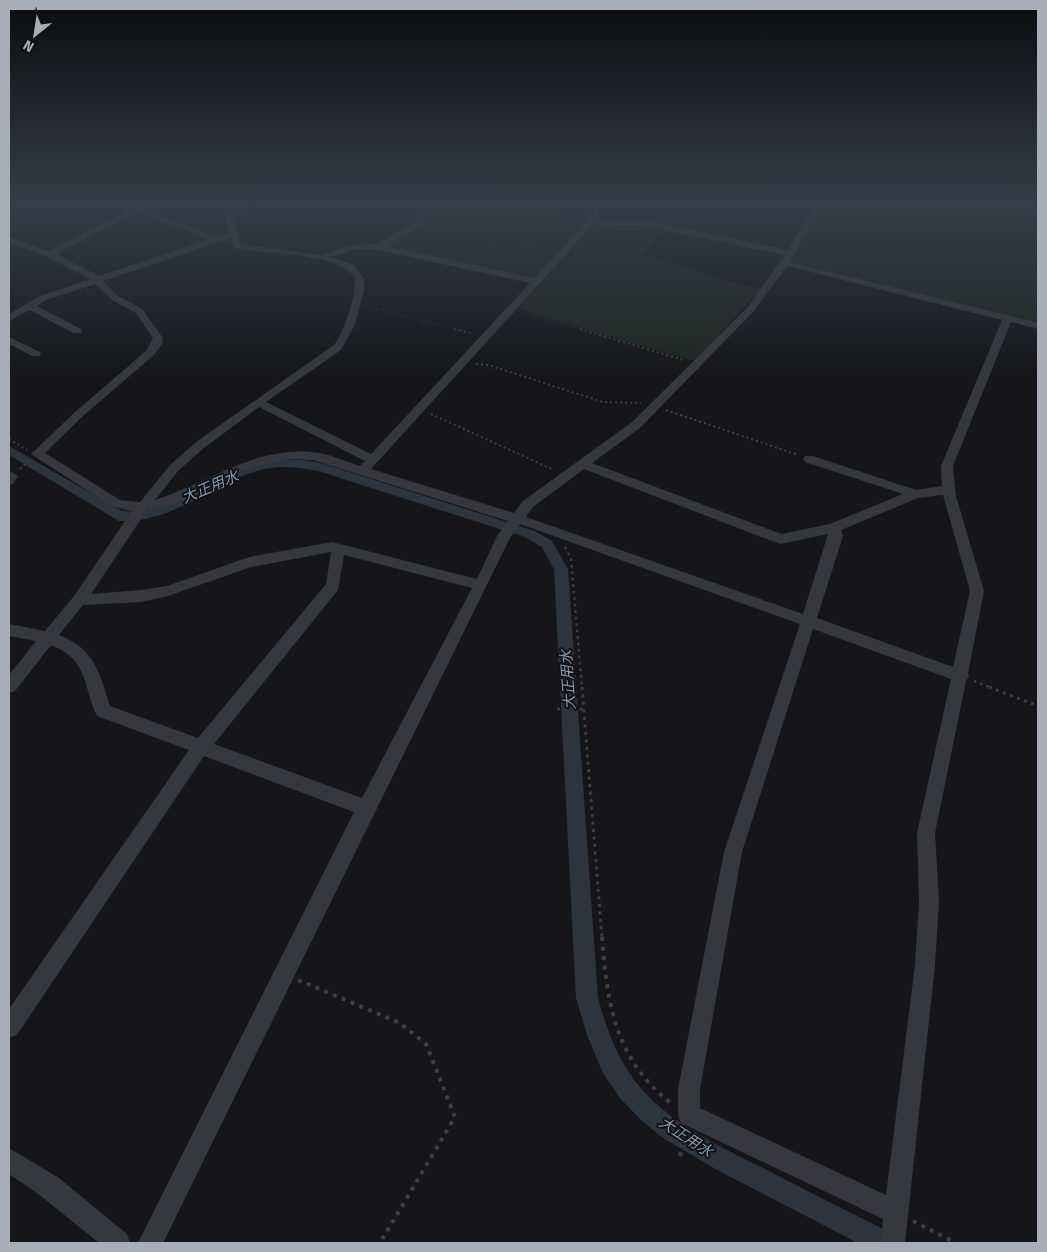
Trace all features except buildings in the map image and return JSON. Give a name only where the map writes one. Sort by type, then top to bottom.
[{"type":"street","points":[[63,261],[97,279],[115,298],[139,311],[157,334],[158,341],[150,353],[79,414],[35,456],[116,503],[141,508],[163,502],[250,464],[280,456],[314,456],[367,465]]},
{"type":"street","points":[[9,318],[43,298],[152,261]]},
{"type":"street","points":[[9,686],[79,600],[141,508],[184,459],[258,402],[338,348],[361,283],[358,274],[352,268],[333,261]]},
{"type":"street","points":[[446,261],[536,281]]},
{"type":"street","points":[[367,465],[513,308],[531,293],[536,281],[554,261]]},
{"type":"street","points":[[150,1243],[366,808],[512,526],[528,504],[636,425],[750,310],[785,261]]},
{"type":"street","points":[[800,261],[1038,326]]},
{"type":"street","points":[[30,306],[77,331]]},
{"type":"street","points":[[833,528],[836,536],[733,852],[689,1090],[688,1121],[895,1226],[925,965],[930,902],[926,833],[961,676],[977,591],[973,568],[948,491],[946,475],[950,456],[1007,319]]},
{"type":"street","points":[[9,340],[36,354]]},
{"type":"street","points":[[258,402],[367,465],[512,526],[547,528],[961,676]]},
{"type":"street","points":[[808,459],[916,494]]},
{"type":"street","points":[[582,464],[771,537],[791,538],[833,528],[916,494],[940,490],[948,491]]},
{"type":"street","points":[[79,600],[141,596],[185,586],[250,562],[332,547],[482,585]]},
{"type":"street","points":[[9,1027],[201,747],[333,586],[338,549]]},
{"type":"street","points":[[9,630],[47,638],[75,648],[88,665],[103,711],[366,808]]},
{"type":"street","points":[[9,1160],[50,1187],[118,1243]]},
{"type":"path","points":[[498,265],[502,261]]},
{"type":"path","points":[[505,269],[513,261]]},
{"type":"path","points":[[355,304],[486,337]]},
{"type":"path","points":[[513,308],[698,364]]},
{"type":"path","points":[[418,408],[567,475]]},
{"type":"path","points":[[9,439],[35,456],[13,476]]},
{"type":"path","points":[[547,528],[564,545],[571,558],[605,977],[610,1013],[621,1042],[638,1069],[688,1121],[680,1156]]},
{"type":"path","points":[[961,676],[1038,706]]},
{"type":"path","points":[[557,709],[583,709]]},
{"type":"path","points":[[283,974],[400,1022],[426,1044],[455,1117],[380,1243]]},
{"type":"path","points":[[895,1226],[956,1243]]},
{"type":"shaded area","points":[[450,261],[551,261],[534,280]]},
{"type":"shaded area","points":[[561,261],[664,261],[760,290],[697,359],[690,360],[519,308]]},
{"type":"shaded area","points":[[793,261],[1038,261],[1038,324]]},
{"type":"waterway","name":"大正用水","points":[[9,450],[119,516],[139,517],[157,512],[256,467],[271,463],[296,463],[320,467],[530,534],[547,544],[561,569],[587,998],[597,1035],[611,1065],[628,1090],[648,1111],[672,1130],[727,1162],[884,1243]]}]
